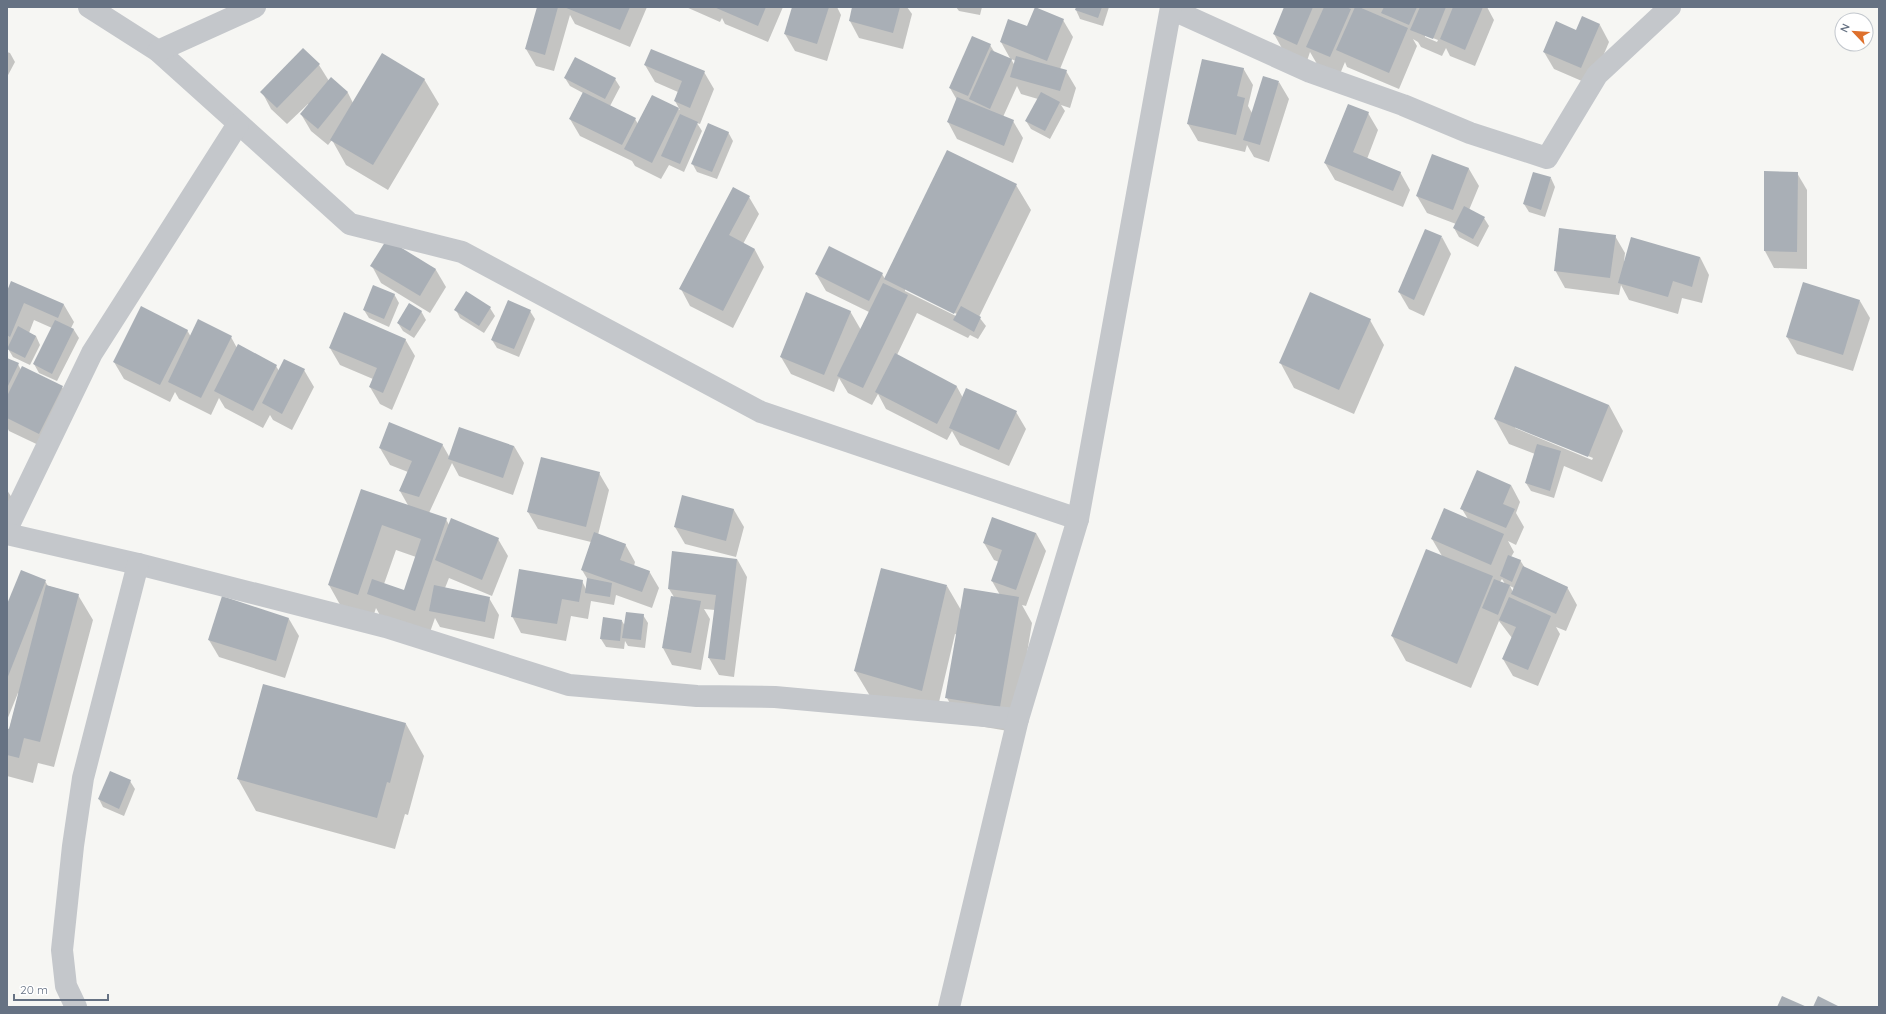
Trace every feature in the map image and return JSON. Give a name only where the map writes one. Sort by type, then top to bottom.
[{"type":"street","points":[[89,7],[158,51],[350,224],[462,252],[761,412],[1078,519]]},
{"type":"street","points":[[158,51],[255,7]]},
{"type":"street","points":[[949,1007],[1018,719],[1078,519],[1171,8],[1310,72],[1404,105],[1470,133],[1547,158],[1597,75],[1670,7]]},
{"type":"street","points":[[7,529],[92,353],[238,124]]},
{"type":"street","points":[[7,534],[138,564],[386,627],[569,685],[697,696],[775,697],[1018,719]]},
{"type":"street","points":[[76,1007],[66,986],[62,950],[73,846],[83,778],[138,564]]},
{"type":"building","points":[[537,7],[558,7],[545,55],[525,49]]},
{"type":"building","points":[[564,7],[630,7],[620,30]]},
{"type":"building","points":[[714,7],[766,7],[758,26]]},
{"type":"building","points":[[792,7],[829,7],[817,44],[784,34]]},
{"type":"building","points":[[852,7],[900,7],[893,33],[849,21]]},
{"type":"building","points":[[1035,7],[1064,19],[1047,61],[1000,42],[1008,19],[1027,26]]},
{"type":"building","points":[[1076,7],[1102,7],[1098,18],[1075,10]]},
{"type":"building","points":[[1284,7],[1313,7],[1297,45],[1273,34]]},
{"type":"building","points":[[1324,7],[1346,7],[1351,9],[1330,57],[1306,47]]},
{"type":"building","points":[[1355,7],[1359,7],[1408,28],[1389,73],[1336,50]]},
{"type":"building","points":[[1384,7],[1417,7],[1409,25],[1381,13]]},
{"type":"building","points":[[1420,7],[1446,7],[1433,39],[1410,30]]},
{"type":"building","points":[[1453,7],[1483,7],[1465,50],[1440,39]]},
{"type":"building","points":[[1582,16],[1600,24],[1581,68],[1543,52],[1556,21],[1576,30]]},
{"type":"building","points":[[972,36],[991,44],[968,96],[949,88]]},
{"type":"building","points":[[303,48],[320,64],[277,108],[260,92]]},
{"type":"building","points":[[651,49],[705,71],[690,108],[674,101],[682,81],[644,65]]},
{"type":"building","points":[[991,50],[1012,59],[990,109],[969,99]]},
{"type":"building","points":[[382,53],[425,79],[373,165],[330,140]]},
{"type":"building","points":[[1016,56],[1067,70],[1060,91],[1010,77]]},
{"type":"building","points":[[575,57],[616,78],[605,99],[564,78]]},
{"type":"building","points":[[1202,59],[1244,68],[1237,96],[1245,98],[1236,135],[1187,124]]},
{"type":"building","points":[[1263,76],[1279,81],[1260,145],[1243,140]]},
{"type":"building","points":[[331,77],[348,92],[318,129],[300,114]]},
{"type":"building","points":[[583,92],[636,118],[622,145],[569,119]]},
{"type":"building","points":[[1041,92],[1060,102],[1045,131],[1025,121]]},
{"type":"building","points":[[652,95],[679,108],[652,163],[624,149]]},
{"type":"building","points":[[957,97],[1014,120],[1004,146],[947,122]]},
{"type":"building","points":[[1348,104],[1369,112],[1353,152],[1401,172],[1393,191],[1324,163]]},
{"type":"building","points":[[680,114],[698,122],[680,164],[661,156]]},
{"type":"building","points":[[708,123],[729,132],[712,172],[691,164]]},
{"type":"building","points":[[947,150],[1017,184],[954,314],[884,279]]},
{"type":"building","points":[[1432,154],[1469,168],[1453,210],[1416,196]]},
{"type":"building","points":[[1764,171],[1798,172],[1797,252],[1764,251]]},
{"type":"building","points":[[1533,172],[1551,177],[1541,210],[1523,204]]},
{"type":"building","points":[[733,187],[750,196],[729,235],[755,249],[723,311],[679,289]]},
{"type":"building","points":[[1464,206],[1485,217],[1473,239],[1453,228]]},
{"type":"building","points":[[1559,228],[1616,235],[1610,278],[1554,271]]},
{"type":"building","points":[[1425,229],[1442,236],[1414,300],[1398,292]]},
{"type":"building","points":[[1631,237],[1700,257],[1692,287],[1673,281],[1668,297],[1618,283]]},
{"type":"building","points":[[387,239],[436,269],[420,296],[370,266]]},
{"type":"building","points":[[829,246],[883,273],[869,301],[815,274]]},
{"type":"building","points":[[11,281],[64,304],[58,318],[24,303],[10,337],[7,335],[7,291]]},
{"type":"building","points":[[1803,282],[1860,300],[1843,355],[1786,337]]},
{"type":"building","points":[[883,283],[908,295],[863,388],[837,376]]},
{"type":"building","points":[[373,285],[395,294],[384,319],[363,310]]},
{"type":"building","points":[[466,291],[491,307],[479,326],[454,310]]},
{"type":"building","points":[[806,292],[851,311],[824,375],[780,357]]},
{"type":"building","points":[[1310,292],[1371,319],[1339,390],[1279,363]]},
{"type":"building","points":[[508,300],[531,310],[514,349],[491,340]]},
{"type":"building","points":[[409,303],[422,311],[410,331],[397,323]]},
{"type":"building","points":[[141,306],[188,330],[160,385],[113,362]]},
{"type":"building","points":[[961,306],[981,317],[974,332],[953,320]]},
{"type":"building","points":[[344,312],[406,339],[383,393],[369,387],[377,368],[329,348]]},
{"type":"building","points":[[198,319],[232,336],[201,398],[168,382]]},
{"type":"building","points":[[55,320],[74,329],[52,374],[33,364]]},
{"type":"building","points":[[18,326],[36,336],[25,358],[7,349]]},
{"type":"building","points":[[238,344],[277,365],[253,411],[214,391]]},
{"type":"building","points":[[895,353],[957,386],[937,424],[875,392]]},
{"type":"building","points":[[7,358],[19,363],[7,388]]},
{"type":"building","points":[[284,359],[305,369],[282,414],[262,403]]},
{"type":"building","points":[[22,366],[63,386],[39,434],[7,418],[7,396]]},
{"type":"building","points":[[1515,366],[1609,405],[1588,457],[1494,419]]},
{"type":"building","points":[[966,388],[1017,411],[999,450],[949,428]]},
{"type":"building","points":[[389,422],[443,444],[419,497],[399,491],[412,461],[379,448]]},
{"type":"building","points":[[459,427],[514,446],[503,478],[448,459]]},
{"type":"building","points":[[1537,444],[1561,451],[1550,491],[1525,483]]},
{"type":"building","points":[[541,457],[600,472],[586,527],[527,512]]},
{"type":"building","points":[[1477,470],[1511,485],[1503,504],[1515,509],[1506,528],[1460,509]]},
{"type":"building","points":[[361,489],[447,518],[415,611],[367,594],[372,579],[404,590],[421,539],[382,525],[358,595],[328,585]]},
{"type":"building","points":[[682,495],[734,509],[726,541],[674,527]]},
{"type":"building","points":[[1444,508],[1504,534],[1491,565],[1431,539]]},
{"type":"building","points":[[992,517],[1036,533],[1016,590],[991,581],[1002,550],[983,543]]},
{"type":"building","points":[[451,518],[499,538],[482,580],[435,560]]},
{"type":"building","points":[[594,532],[626,544],[620,560],[650,571],[642,592],[581,570]]},
{"type":"building","points":[[1426,549],[1493,576],[1457,664],[1391,636]]},
{"type":"building","points":[[672,551],[737,559],[725,660],[708,658],[716,595],[668,589]]},
{"type":"building","points":[[1508,555],[1521,560],[1512,582],[1500,576]]},
{"type":"building","points":[[1523,566],[1568,587],[1556,614],[1511,594]]},
{"type":"building","points":[[881,568],[947,585],[922,691],[854,671]]},
{"type":"building","points":[[519,569],[583,580],[579,602],[562,599],[557,624],[511,617]]},
{"type":"building","points":[[21,570],[46,580],[7,679],[7,604]]},
{"type":"building","points":[[587,578],[612,583],[610,597],[585,593]]},
{"type":"building","points":[[1494,579],[1510,585],[1498,615],[1482,608]]},
{"type":"building","points":[[46,585],[79,594],[40,742],[24,738],[19,758],[7,755],[7,728],[9,729]]},
{"type":"building","points":[[434,585],[490,597],[485,622],[429,611]]},
{"type":"building","points":[[964,588],[1019,597],[1000,707],[945,698]]},
{"type":"building","points":[[222,596],[289,618],[276,661],[208,640]]},
{"type":"building","points":[[671,596],[701,601],[691,653],[662,648]]},
{"type":"building","points":[[1509,597],[1551,616],[1528,670],[1502,659],[1516,627],[1499,620]]},
{"type":"building","points":[[626,612],[644,614],[641,640],[622,638]]},
{"type":"building","points":[[603,617],[622,620],[620,641],[600,639]]},
{"type":"building","points":[[263,684],[406,723],[390,783],[387,782],[377,818],[237,779]]},
{"type":"building","points":[[110,771],[131,780],[119,809],[98,799]]},
{"type":"building","points":[[1782,996],[1807,1007],[1777,1007]]},
{"type":"building","points":[[1818,996],[1840,1007],[1813,1007]]}]
